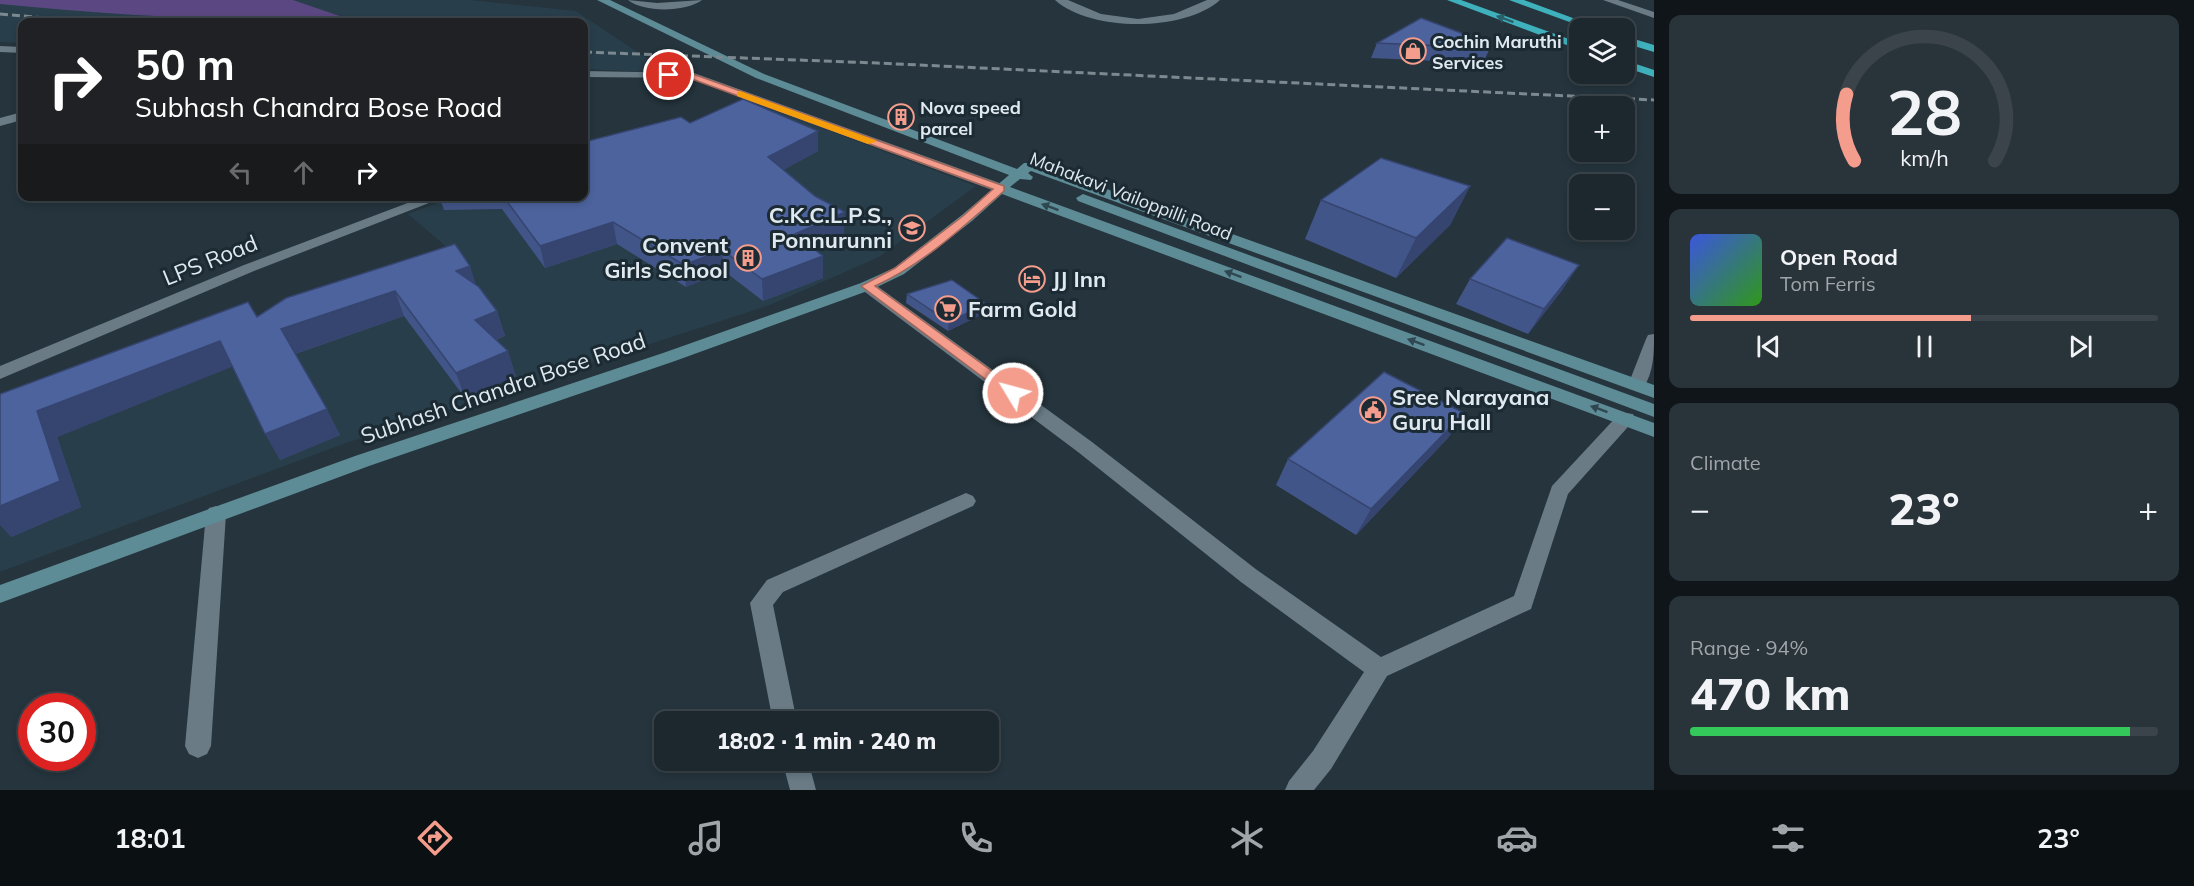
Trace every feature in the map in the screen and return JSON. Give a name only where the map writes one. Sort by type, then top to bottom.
[{"type":"highway","points":[[1452,0],[1569,43]]},
{"type":"highway","points":[[1514,0],[1569,19]]},
{"type":"highway","points":[[1635,43],[1654,49]]},
{"type":"highway","points":[[1635,67],[1654,74]]},
{"type":"main road","name":"Mahakavi Vailoppilli Road","points":[[602,0],[760,76],[1654,411]]},
{"type":"main road","name":"Subhash Chandra Bose Road","points":[[0,594],[216,513],[441,433],[669,357],[867,286],[899,271],[1029,166],[1636,385]]},
{"type":"main road","points":[[1000,188],[1654,430]]},
{"type":"main road","points":[[1636,385],[1654,392]]},
{"type":"street","points":[[633,0],[648,7],[673,6],[697,0]]},
{"type":"street","points":[[1060,0],[1110,20],[1148,23],[1174,17],[1215,0]]},
{"type":"street","points":[[1608,0],[1654,15]]},
{"type":"street","points":[[0,49],[18,50]]},
{"type":"street","points":[[588,74],[690,75],[1000,188]]},
{"type":"street","points":[[739,111],[760,101]]},
{"type":"street","points":[[0,122],[18,117]]},
{"type":"street","name":"LPS Road","points":[[0,373],[249,268],[427,201]]},
{"type":"street","points":[[867,286],[1086,447],[1248,576],[1379,669]]},
{"type":"street","points":[[1636,385],[1654,339]]},
{"type":"street","points":[[1298,790],[1322,760],[1379,669],[1524,602],[1559,491],[1626,419]]},
{"type":"street","points":[[783,711],[761,603],[775,586],[966,501]]},
{"type":"street","points":[[198,746],[216,513]]},
{"type":"street","points":[[798,771],[803,790]]},
{"type":"shaded area","points":[[0,0],[470,0],[576,11],[586,18],[18,18],[18,43],[0,42]]},
{"type":"shaded area","points":[[0,0],[293,0],[345,18],[199,18],[0,4]]},
{"type":"shaded area","points":[[588,19],[669,73],[588,69]]},
{"type":"shaded area","points":[[761,105],[976,186],[879,257],[770,305],[346,443],[0,572],[0,423],[457,256],[408,214],[442,201],[588,201],[588,194],[710,129]]},
{"type":"building","points":[[1421,18],[1491,44],[1490,48],[1377,43]]},
{"type":"building","points":[[743,99],[818,131],[768,157],[815,196],[845,212],[795,234],[823,256],[762,279],[722,250],[684,265],[613,222],[540,246],[507,201],[588,201],[588,141],[681,117],[690,123]]},
{"type":"building","points":[[1381,158],[1470,186],[1416,238],[1321,200]]},
{"type":"building","points":[[1507,238],[1579,265],[1544,309],[1470,279]]},
{"type":"building","points":[[455,244],[470,266],[456,271],[479,287],[497,311],[475,320],[508,351],[456,373],[395,291],[281,329],[327,409],[265,434],[220,341],[37,411],[60,481],[0,506],[0,394],[248,302],[257,317],[286,298]]},
{"type":"building","name":"Farm Gold","points":[[952,280],[986,304],[949,322],[907,294]]},
{"type":"building","points":[[1384,372],[1464,413],[1371,509],[1288,459]]},
{"type":"railway","points":[[0,14],[46,18]]},
{"type":"railway","points":[[588,52],[877,63],[1654,100]]},
{"type":"slow traffic","points":[[740,94],[872,142]]},
{"type":"place","name":"Cochin Maruthi Services","points":[[1413,51]]},
{"type":"place","name":"Nova speed parcel","points":[[901,117]]},
{"type":"place","name":"C.K.C.L.P.S., Ponnurunni","points":[[912,228]]},
{"type":"place","name":"Convent Girls School","points":[[748,258]]},
{"type":"place","name":"JJ Inn","points":[[1032,279]]},
{"type":"place","name":"Farm Gold","points":[[948,309]]},
{"type":"place","name":"Sree Narayana Guru Hall","points":[[1373,410]]},
{"type":"route","points":[[669,75],[690,75],[1000,188],[967,218],[899,271],[867,286],[1013,393]]}]
